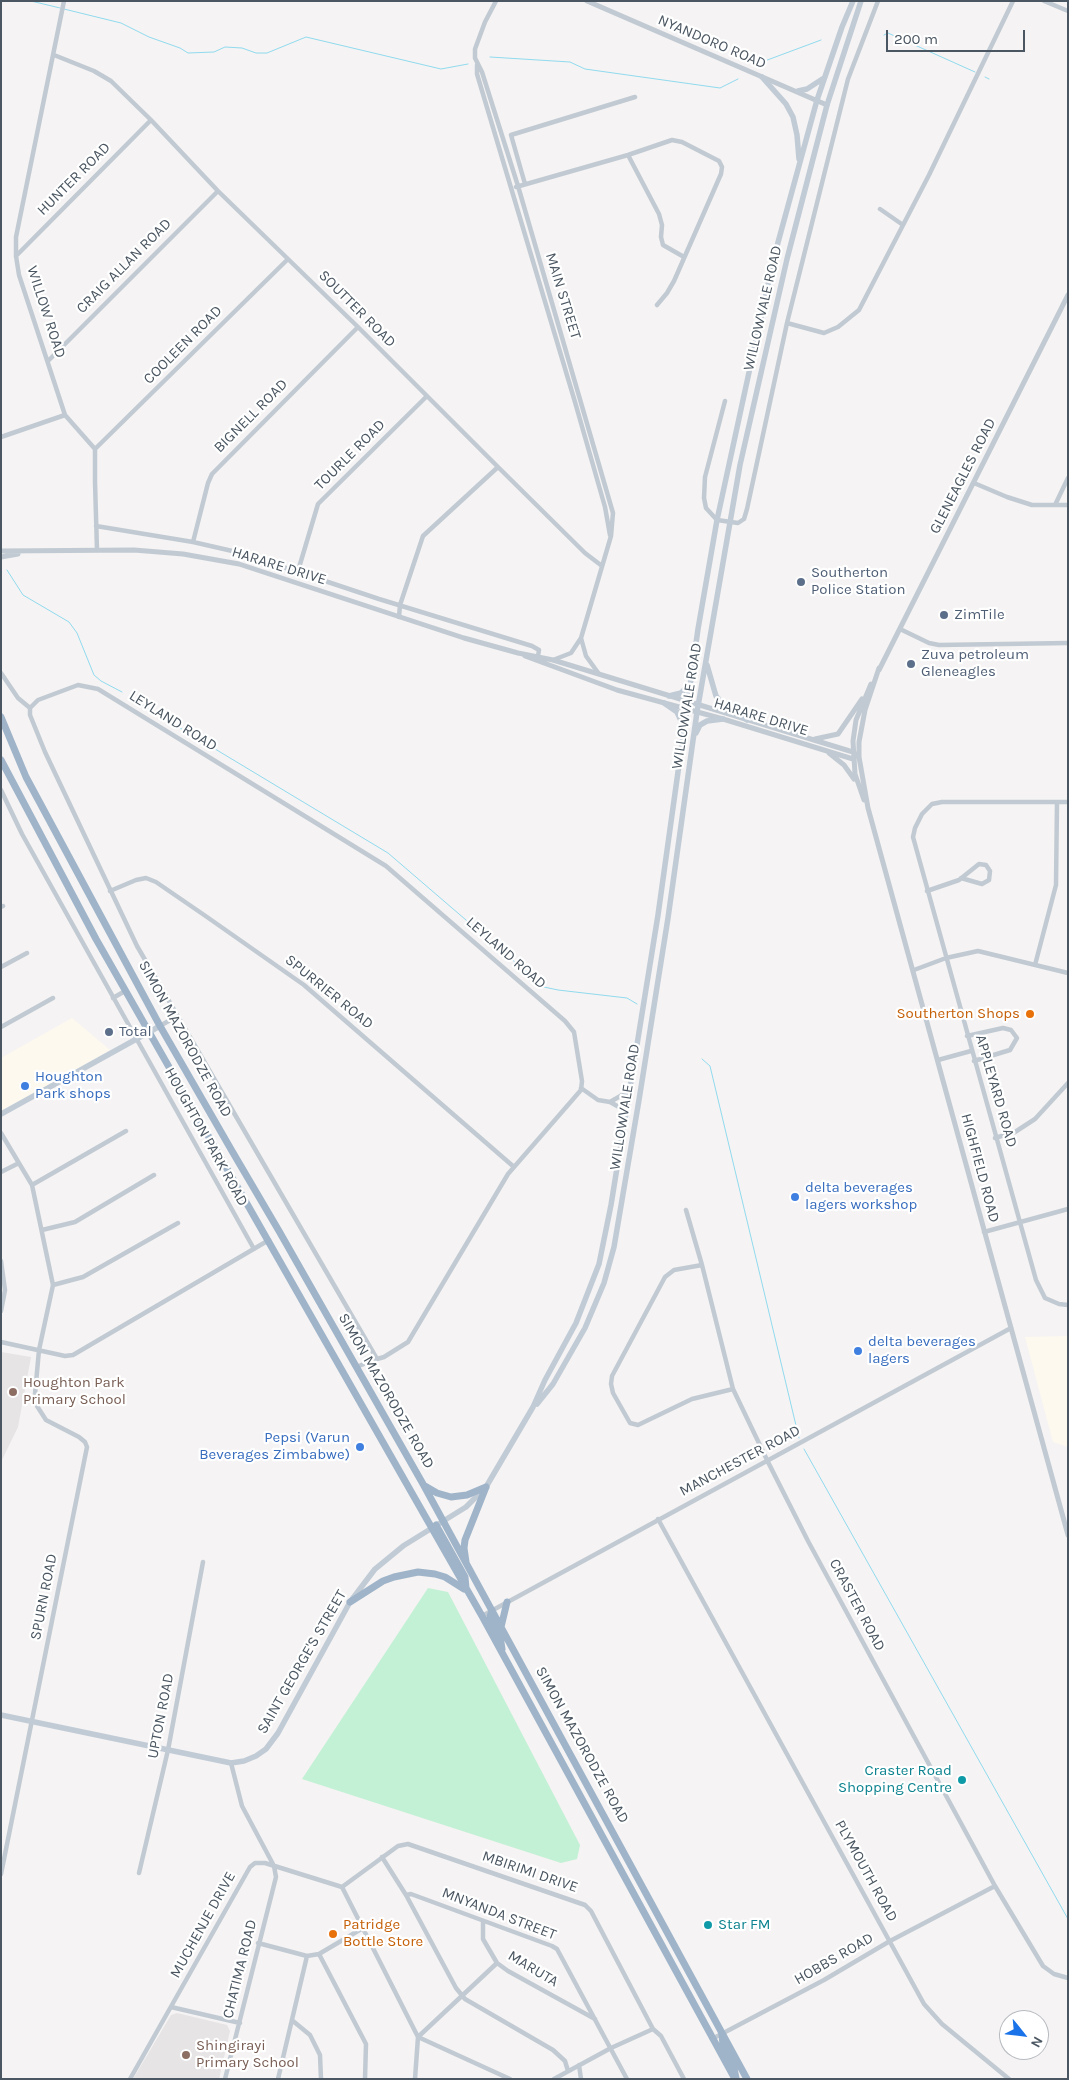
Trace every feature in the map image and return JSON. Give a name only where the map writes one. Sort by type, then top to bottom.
[{"type":"highway","name":"SIMON MAZORODZE ROAD","points":[[1,717],[26,777],[160,1026],[279,1230],[423,1484],[436,1525],[466,1590],[735,2079]]},
{"type":"highway","name":"SIMON MAZORODZE ROAD","points":[[1,760],[63,879],[148,1032],[436,1525],[467,1568],[492,1610],[747,2079]]},
{"type":"highway","points":[[423,1484],[436,1493],[451,1498],[467,1495],[486,1487]]},
{"type":"highway","points":[[467,1568],[464,1548],[465,1540],[486,1487]]},
{"type":"highway","points":[[350,1602],[394,1577],[418,1572],[445,1577],[466,1590]]},
{"type":"highway","points":[[501,1628],[507,1602]]},
{"type":"highway","points":[[492,1610],[490,1617],[500,1636],[502,1654]]},
{"type":"highway","points":[[722,2034],[722,2045],[733,2064],[735,2079]]},
{"type":"main road","name":"WILLOWVALE ROAD","points":[[436,1525],[466,1507],[486,1487],[533,1407],[545,1380],[576,1323],[595,1280],[609,1219],[630,1091],[717,520],[774,257],[817,100],[853,1]]},
{"type":"main road","name":"WILLOWVALE ROAD","points":[[533,1407],[553,1384],[585,1328],[604,1284],[609,1266],[639,1100],[697,712],[729,522],[752,411],[787,260],[827,105],[861,1]]},
{"type":"main road","points":[[762,77],[786,104],[793,117],[797,134],[799,163]]},
{"type":"main road","points":[[798,91],[807,89],[824,78]]},
{"type":"main road","points":[[706,663],[716,696],[724,705],[747,720]]},
{"type":"main road","points":[[669,696],[680,693],[691,682]]},
{"type":"main road","points":[[664,703],[679,716],[684,730]]},
{"type":"main road","points":[[693,738],[700,725],[707,720],[723,718]]},
{"type":"main road","points":[[1,1114],[160,1026]]},
{"type":"main road","name":"SAINT GEORGE'S STREET","points":[[1,1715],[231,1763],[244,1761],[256,1756],[273,1741],[350,1602],[375,1569],[385,1559],[436,1525]]},
{"type":"street","name":"MAIN STREET","points":[[496,1],[485,22],[475,49],[478,65],[477,74],[599,488],[610,536]]},
{"type":"street","name":"NYANDORO ROAD","points":[[587,1],[827,105]]},
{"type":"street","points":[[725,401],[705,477],[704,498],[706,508],[717,520],[742,522],[747,509],[786,323],[848,79],[878,1]]},
{"type":"street","points":[[786,323],[824,333],[838,327],[853,317],[865,300],[1013,1]]},
{"type":"street","points":[[1044,1],[1068,11]]},
{"type":"street","name":"WILLOW ROAD","points":[[64,2],[16,237],[16,256],[19,275],[49,360],[65,415],[96,449]]},
{"type":"street","name":"SOUTTER ROAD","points":[[54,55],[103,76],[151,120],[218,191],[585,553],[602,566]]},
{"type":"street","name":"MAIN STREET","points":[[478,65],[482,72],[518,186],[612,505],[613,526],[581,638],[571,653],[553,660]]},
{"type":"street","points":[[525,184],[511,134],[635,98]]},
{"type":"street","name":"HUNTER ROAD","points":[[16,256],[151,120]]},
{"type":"street","points":[[512,188],[628,155],[672,140],[682,142],[715,159],[721,164],[721,174],[670,289],[656,305]]},
{"type":"street","points":[[628,155],[659,214],[662,225],[661,238],[663,245],[684,257]]},
{"type":"street","name":"CRAIG ALLAN ROAD","points":[[49,360],[218,191]]},
{"type":"street","points":[[880,209],[903,225]]},
{"type":"street","name":"COOLEEN ROAD","points":[[96,449],[288,259]]},
{"type":"street","name":"GLENEAGLES ROAD","points":[[853,752],[856,720],[866,694],[1068,295]]},
{"type":"street","name":"BIGNELL ROAD","points":[[193,542],[212,474],[358,327]]},
{"type":"street","name":"TOURLE ROAD","points":[[298,571],[318,504],[427,396]]},
{"type":"street","points":[[1,437],[65,415]]},
{"type":"street","points":[[96,449],[97,550]]},
{"type":"street","points":[[398,617],[400,605],[423,536],[498,467]]},
{"type":"street","points":[[1055,505],[1068,478]]},
{"type":"street","points":[[974,483],[1026,503],[1068,505]]},
{"type":"street","points":[[96,526],[193,542],[241,553],[532,646],[539,650],[538,656]]},
{"type":"street","name":"HARARE DRIVE","points":[[1,551],[134,550],[183,554],[239,564],[398,617],[518,653],[617,690],[723,718],[824,750],[856,758]]},
{"type":"street","name":"HARARE DRIVE","points":[[1,557],[24,552]]},
{"type":"street","points":[[900,629],[929,643],[939,645],[1068,643]]},
{"type":"street","points":[[581,638],[586,656],[600,675]]},
{"type":"street","name":"HARARE DRIVE","points":[[518,653],[553,660],[853,752]]},
{"type":"street","name":"GLENEAGLES ROAD","points":[[856,758],[863,720],[880,668]]},
{"type":"street","points":[[1,673],[18,698],[30,708],[30,716],[45,752],[138,946],[377,1359]]},
{"type":"street","name":"LEYLAND ROAD","points":[[30,708],[38,700],[71,686],[85,685],[98,689],[371,856],[455,924],[570,1026],[577,1039],[582,1081],[581,1088]]},
{"type":"street","points":[[812,740],[838,734],[866,694]]},
{"type":"street","points":[[824,750],[844,765],[857,784]]},
{"type":"street","points":[[853,752],[856,758]]},
{"type":"street","name":"HIGHFIELD ROAD","points":[[856,758],[857,784],[868,808]]},
{"type":"street","name":"HIGHFIELD ROAD","points":[[856,758],[868,808],[1068,1536]]},
{"type":"street","name":"HOUGHTON PARK ROAD","points":[[1,790],[22,834],[254,1248]]},
{"type":"street","name":"APPLEYARD ROAD","points":[[1057,802],[942,802],[930,806],[917,824],[914,832],[914,844],[1019,1223],[1040,1290],[1045,1298],[1052,1302],[1068,1305]]},
{"type":"street","points":[[1035,965],[1056,885],[1057,802],[1068,802]]},
{"type":"street","points":[[927,891],[961,878],[979,864],[986,865],[990,871],[989,880],[982,884],[961,878]]},
{"type":"street","name":"SPURRIER ROAD","points":[[110,891],[136,880],[146,878],[156,882],[304,985],[514,1166]]},
{"type":"street","points":[[914,970],[946,958],[978,951],[1068,973]]},
{"type":"street","points":[[1,967],[27,952]]},
{"type":"street","points":[[113,998],[125,990]]},
{"type":"street","points":[[1,1027],[53,998]]},
{"type":"street","points":[[160,1026],[177,1016]]},
{"type":"street","points":[[967,1036],[1003,1028],[1011,1030],[1017,1038],[1010,1050],[974,1061]]},
{"type":"street","points":[[938,1060],[972,1051]]},
{"type":"street","points":[[996,1138],[1015,1132],[1035,1119],[1068,1083]]},
{"type":"street","points":[[356,1367],[384,1358],[408,1342],[501,1184],[514,1166],[578,1094],[581,1088],[598,1100],[610,1102],[626,1110]]},
{"type":"street","points":[[610,1102],[630,1091]]},
{"type":"street","points":[[32,1185],[126,1132]]},
{"type":"street","points":[[1,1133],[32,1185],[53,1285],[83,1277],[178,1223]]},
{"type":"street","points":[[1,1172],[19,1162]]},
{"type":"street","points":[[42,1230],[75,1222],[154,1175]]},
{"type":"street","name":"CRASTER ROAD","points":[[686,1210],[702,1265],[732,1389],[768,1462],[808,1541],[995,1886],[1043,1966],[1054,1974],[1068,1978]]},
{"type":"street","points":[[984,1232],[1068,1210]]},
{"type":"street","points":[[1,1342],[65,1356],[79,1352],[269,1240]]},
{"type":"street","points":[[1,1261],[5,1290],[1,1311]]},
{"type":"street","points":[[702,1265],[674,1270],[665,1277],[612,1376],[613,1394],[630,1423],[638,1425],[692,1399],[732,1389]]},
{"type":"street","name":"SPURN ROAD","points":[[1,1874],[87,1447],[85,1442],[79,1437],[46,1420],[36,1406],[35,1394],[39,1350],[53,1285]]},
{"type":"street","name":"MANCHESTER ROAD","points":[[482,1616],[658,1519],[768,1462],[1010,1328]]},
{"type":"street","name":"PLYMOUTH ROAD","points":[[658,1519],[930,2013],[1009,2079]]},
{"type":"street","name":"UPTON ROAD","points":[[139,1873],[168,1750],[203,1562]]},
{"type":"street","points":[[231,1763],[242,1806],[274,1866]]},
{"type":"street","name":"MBIRIMI DRIVE","points":[[342,1886],[398,1846],[408,1844],[585,1905],[591,1911],[653,2029],[661,2036],[684,2079]]},
{"type":"street","points":[[382,1857],[406,1895],[462,1996],[474,2005],[553,2050],[565,2061],[568,2071]]},
{"type":"street","name":"MUCHENJE DRIVE","points":[[130,2079],[245,1873],[256,1863],[274,1866],[342,1886]]},
{"type":"street","name":"CHATIMA ROAD","points":[[225,2079],[276,1877],[274,1866]]},
{"type":"street","points":[[342,1886],[418,2037],[415,2079]]},
{"type":"street","name":"HOBBS ROAD","points":[[712,2039],[824,1980],[890,1941],[995,1886]]},
{"type":"street","name":"MNYANDA STREET","points":[[406,1895],[411,1894],[557,1949],[627,2079]]},
{"type":"street","name":"MARUTA","points":[[483,1922],[482,1939],[497,1963],[508,1971],[596,2019]]},
{"type":"street","points":[[258,1943],[307,1956],[319,1954],[363,1928]]},
{"type":"street","points":[[319,1954],[366,2044],[365,2079]]},
{"type":"street","points":[[278,2079],[307,1956]]},
{"type":"street","points":[[418,2037],[497,1963]]},
{"type":"street","points":[[171,2007],[240,2023]]},
{"type":"street","points":[[293,2021],[310,2035],[320,2055],[320,2079]]},
{"type":"street","points":[[554,2079],[611,2048],[653,2029]]},
{"type":"street","points":[[418,2037],[510,2079]]},
{"type":"street","points":[[579,2065],[581,2079]]},
{"type":"shaded area","name":"Houghton Park shops","points":[[72,1018],[110,1050],[1,1113],[1,1058]]},
{"type":"shaded area","points":[[1068,1336],[1068,1447],[1053,1442],[1025,1337]]},
{"type":"shaded area","name":"Houghton Park Primary School","points":[[1,1352],[31,1357],[18,1427],[1,1462]]},
{"type":"shaded area","name":"Shingirayi Primary School","points":[[177,2013],[227,2025],[230,2031],[219,2079],[133,2079],[171,2015]]},
{"type":"green space","points":[[428,1588],[448,1592],[580,1845],[577,1859],[561,1863],[302,1779]]},
{"type":"waterway","points":[[31,1],[60,8]]},
{"type":"waterway","points":[[64,9],[121,23],[188,53],[214,52],[225,47],[242,48],[256,53],[267,53],[306,37],[441,69],[468,64]]},
{"type":"waterway","points":[[884,35],[888,33],[975,72]]},
{"type":"waterway","points":[[762,62],[821,40]]},
{"type":"waterway","points":[[490,57],[570,62],[585,69],[720,88],[738,79]]},
{"type":"waterway","points":[[985,77],[989,79]]},
{"type":"waterway","points":[[7,570],[23,595],[69,622],[77,633],[94,675],[122,692]]},
{"type":"waterway","points":[[132,699],[388,853],[544,987],[627,998],[637,1004]]},
{"type":"waterway","points":[[702,1059],[710,1066],[799,1438]]},
{"type":"waterway","points":[[804,1449],[1068,1919]]},
{"type":"place","name":"Southerton Police Station","points":[[801,582]]},
{"type":"place","name":"ZimTile","points":[[944,615]]},
{"type":"place","name":"Zuva petroleum Gleneagles","points":[[911,664]]},
{"type":"place","name":"Southerton Shops","points":[[1030,1014]]},
{"type":"place","name":"Total","points":[[109,1032]]},
{"type":"place","name":"Houghton Park shops","points":[[25,1086]]},
{"type":"place","name":"delta beverages lagers workshop","points":[[795,1197]]},
{"type":"place","name":"delta beverages lagers","points":[[858,1351]]},
{"type":"place","name":"Houghton Park Primary School","points":[[13,1392]]},
{"type":"place","name":"Pepsi (Varun Beverages Zimbabwe)","points":[[360,1447]]},
{"type":"place","name":"Craster Road Shopping Centre","points":[[962,1780]]},
{"type":"place","name":"Star FM","points":[[708,1925]]},
{"type":"place","name":"Patridge Bottle Store","points":[[333,1934]]},
{"type":"place","name":"Shingirayi Primary School","points":[[186,2055]]}]
